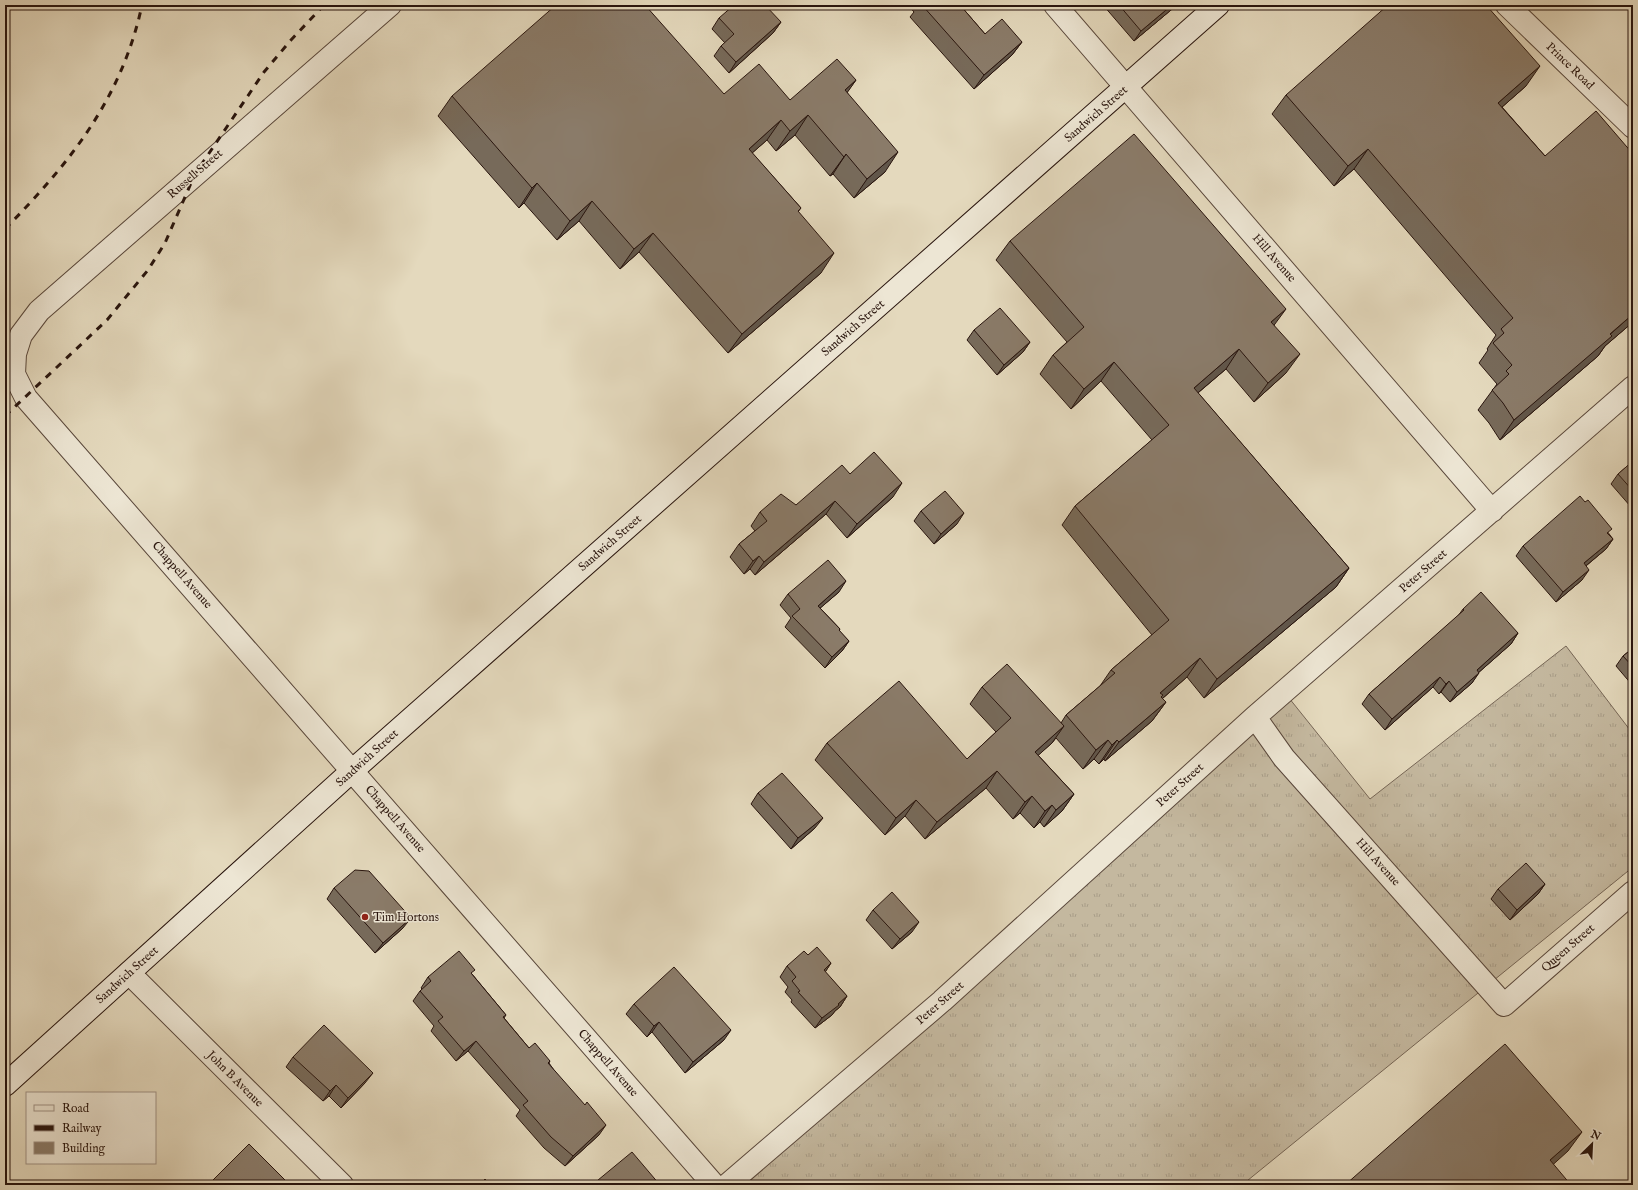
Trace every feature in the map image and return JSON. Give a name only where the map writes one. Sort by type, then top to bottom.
[{"type":"street","name":"Russell Street","points":[[16,354],[21,335],[39,311],[390,5]]},
{"type":"street","name":"Hill Avenue","points":[[1055,5],[1492,511]]},
{"type":"street","name":"Sandwich Street","points":[[5,1085],[353,770],[1218,5]]},
{"type":"street","name":"Prince Road","points":[[1507,5],[1633,127]]},
{"type":"street","name":"Chappell Avenue","points":[[16,354],[14,374],[26,398],[353,770],[714,1185]]},
{"type":"street","name":"Peter Street","points":[[727,1185],[942,1001],[1255,717],[1633,387]]},
{"type":"street","name":"Hill Avenue","points":[[1255,717],[1284,758],[1504,1004]]},
{"type":"street","name":"Queen Street","points":[[1504,1004],[1633,892]]},
{"type":"street","name":"John B Avenue","points":[[129,973],[342,1185]]},
{"type":"green space","points":[[1566,646],[1633,734],[1633,867],[1242,1185],[732,1185],[1289,698],[1370,799]]},
{"type":"building","points":[[556,5],[645,5],[724,94],[759,64],[790,100],[837,59],[856,80],[845,90],[898,152],[867,179],[846,154],[844,157],[808,115],[790,131],[781,120],[749,149],[801,208],[798,211],[834,253],[742,334],[653,233],[634,249],[592,201],[570,221],[537,183],[532,188],[452,96]]},
{"type":"building","points":[[734,5],[765,5],[781,22],[736,62],[721,46],[734,34],[719,18]]},
{"type":"building","points":[[922,5],[960,5],[985,34],[1002,19],[1022,42],[984,75]]},
{"type":"building","points":[[1119,5],[1172,5],[1141,31]]},
{"type":"building","points":[[1388,5],[1486,5],[1540,66],[1498,103],[1545,156],[1596,111],[1633,154],[1633,314],[1610,334],[1612,336],[1514,420],[1492,390],[1509,374],[1506,371],[1512,365],[1493,343],[1504,333],[1501,329],[1513,318],[1368,149],[1348,166],[1286,95]]},
{"type":"building","points":[[1134,134],[1286,309],[1271,322],[1300,354],[1268,383],[1239,349],[1194,388],[1349,568],[1217,679],[1200,658],[1160,693],[1163,695],[1161,697],[1166,702],[1119,742],[1117,740],[1112,745],[1108,740],[1096,750],[1066,715],[1115,673],[1111,670],[1169,620],[1075,506],[1169,425],[1114,362],[1084,389],[1053,355],[1084,327],[1010,241]]},
{"type":"building","points":[[1000,308],[1030,342],[1004,365],[974,330]]},
{"type":"building","points":[[874,452],[902,483],[857,524],[835,501],[764,562],[759,556],[753,561],[739,544],[767,521],[760,512],[781,494],[796,505],[842,465],[850,474]]},
{"type":"building","points":[[1633,461],[1633,491],[1618,474]]},
{"type":"building","points":[[945,491],[964,513],[941,534],[921,511]]},
{"type":"building","points":[[1580,496],[1585,502],[1588,500],[1612,529],[1607,533],[1613,539],[1584,563],[1589,570],[1563,592],[1523,546]]},
{"type":"building","points":[[828,560],[846,581],[818,606],[840,629],[839,630],[849,641],[832,657],[792,616],[800,609],[788,594]]},
{"type":"building","points":[[1481,592],[1518,633],[1477,670],[1479,673],[1457,692],[1449,681],[1446,684],[1440,677],[1392,719],[1369,694],[1464,610],[1463,609]]},
{"type":"building","points":[[1633,648],[1633,667],[1623,656]]},
{"type":"building","points":[[1007,664],[1064,726],[1035,752],[1074,794],[1056,810],[1052,805],[1045,811],[1032,796],[1025,802],[997,771],[937,822],[916,800],[896,818],[827,743],[899,681],[967,759],[1011,718],[982,687]]},
{"type":"building","points":[[782,773],[823,818],[798,838],[758,793]]},
{"type":"building","points":[[1526,863],[1545,884],[1517,910],[1498,889]]},
{"type":"building","points":[[355,870],[369,871],[411,918],[383,943],[334,888]]},
{"type":"building","points":[[892,892],[919,922],[900,939],[873,910]]},
{"type":"building","points":[[817,947],[831,963],[824,970],[847,996],[838,1004],[839,1005],[822,1018],[798,992],[800,991],[792,981],[796,977],[787,966],[804,951],[808,955]]},
{"type":"building","points":[[459,951],[475,970],[471,973],[506,1015],[503,1017],[529,1048],[535,1043],[550,1061],[548,1063],[585,1105],[587,1102],[606,1125],[573,1156],[551,1137],[523,1105],[528,1101],[476,1041],[464,1051],[438,1021],[443,1017],[420,991],[431,981],[428,977]]},
{"type":"building","points":[[674,967],[731,1030],[693,1062],[659,1022],[654,1026],[634,1004]]},
{"type":"building","points":[[324,1025],[373,1073],[348,1098],[336,1085],[330,1091],[293,1057]]},
{"type":"building","points":[[1505,1044],[1582,1132],[1550,1160],[1571,1185],[1345,1185]]},
{"type":"building","points":[[249,1144],[290,1185],[214,1185],[211,1182]]},
{"type":"building","points":[[632,1152],[660,1185],[592,1185]]},
{"type":"building","points":[[485,1179],[491,1185],[479,1185]]},
{"type":"railway","points":[[5,229],[29,204],[72,154],[90,127],[107,99],[121,70],[133,39],[142,5]]},
{"type":"railway","points":[[5,416],[107,320],[148,270],[165,243],[195,174],[264,72],[291,40],[324,5]]},
{"type":"place","name":"Tim Hortons","points":[[365,917]]}]
